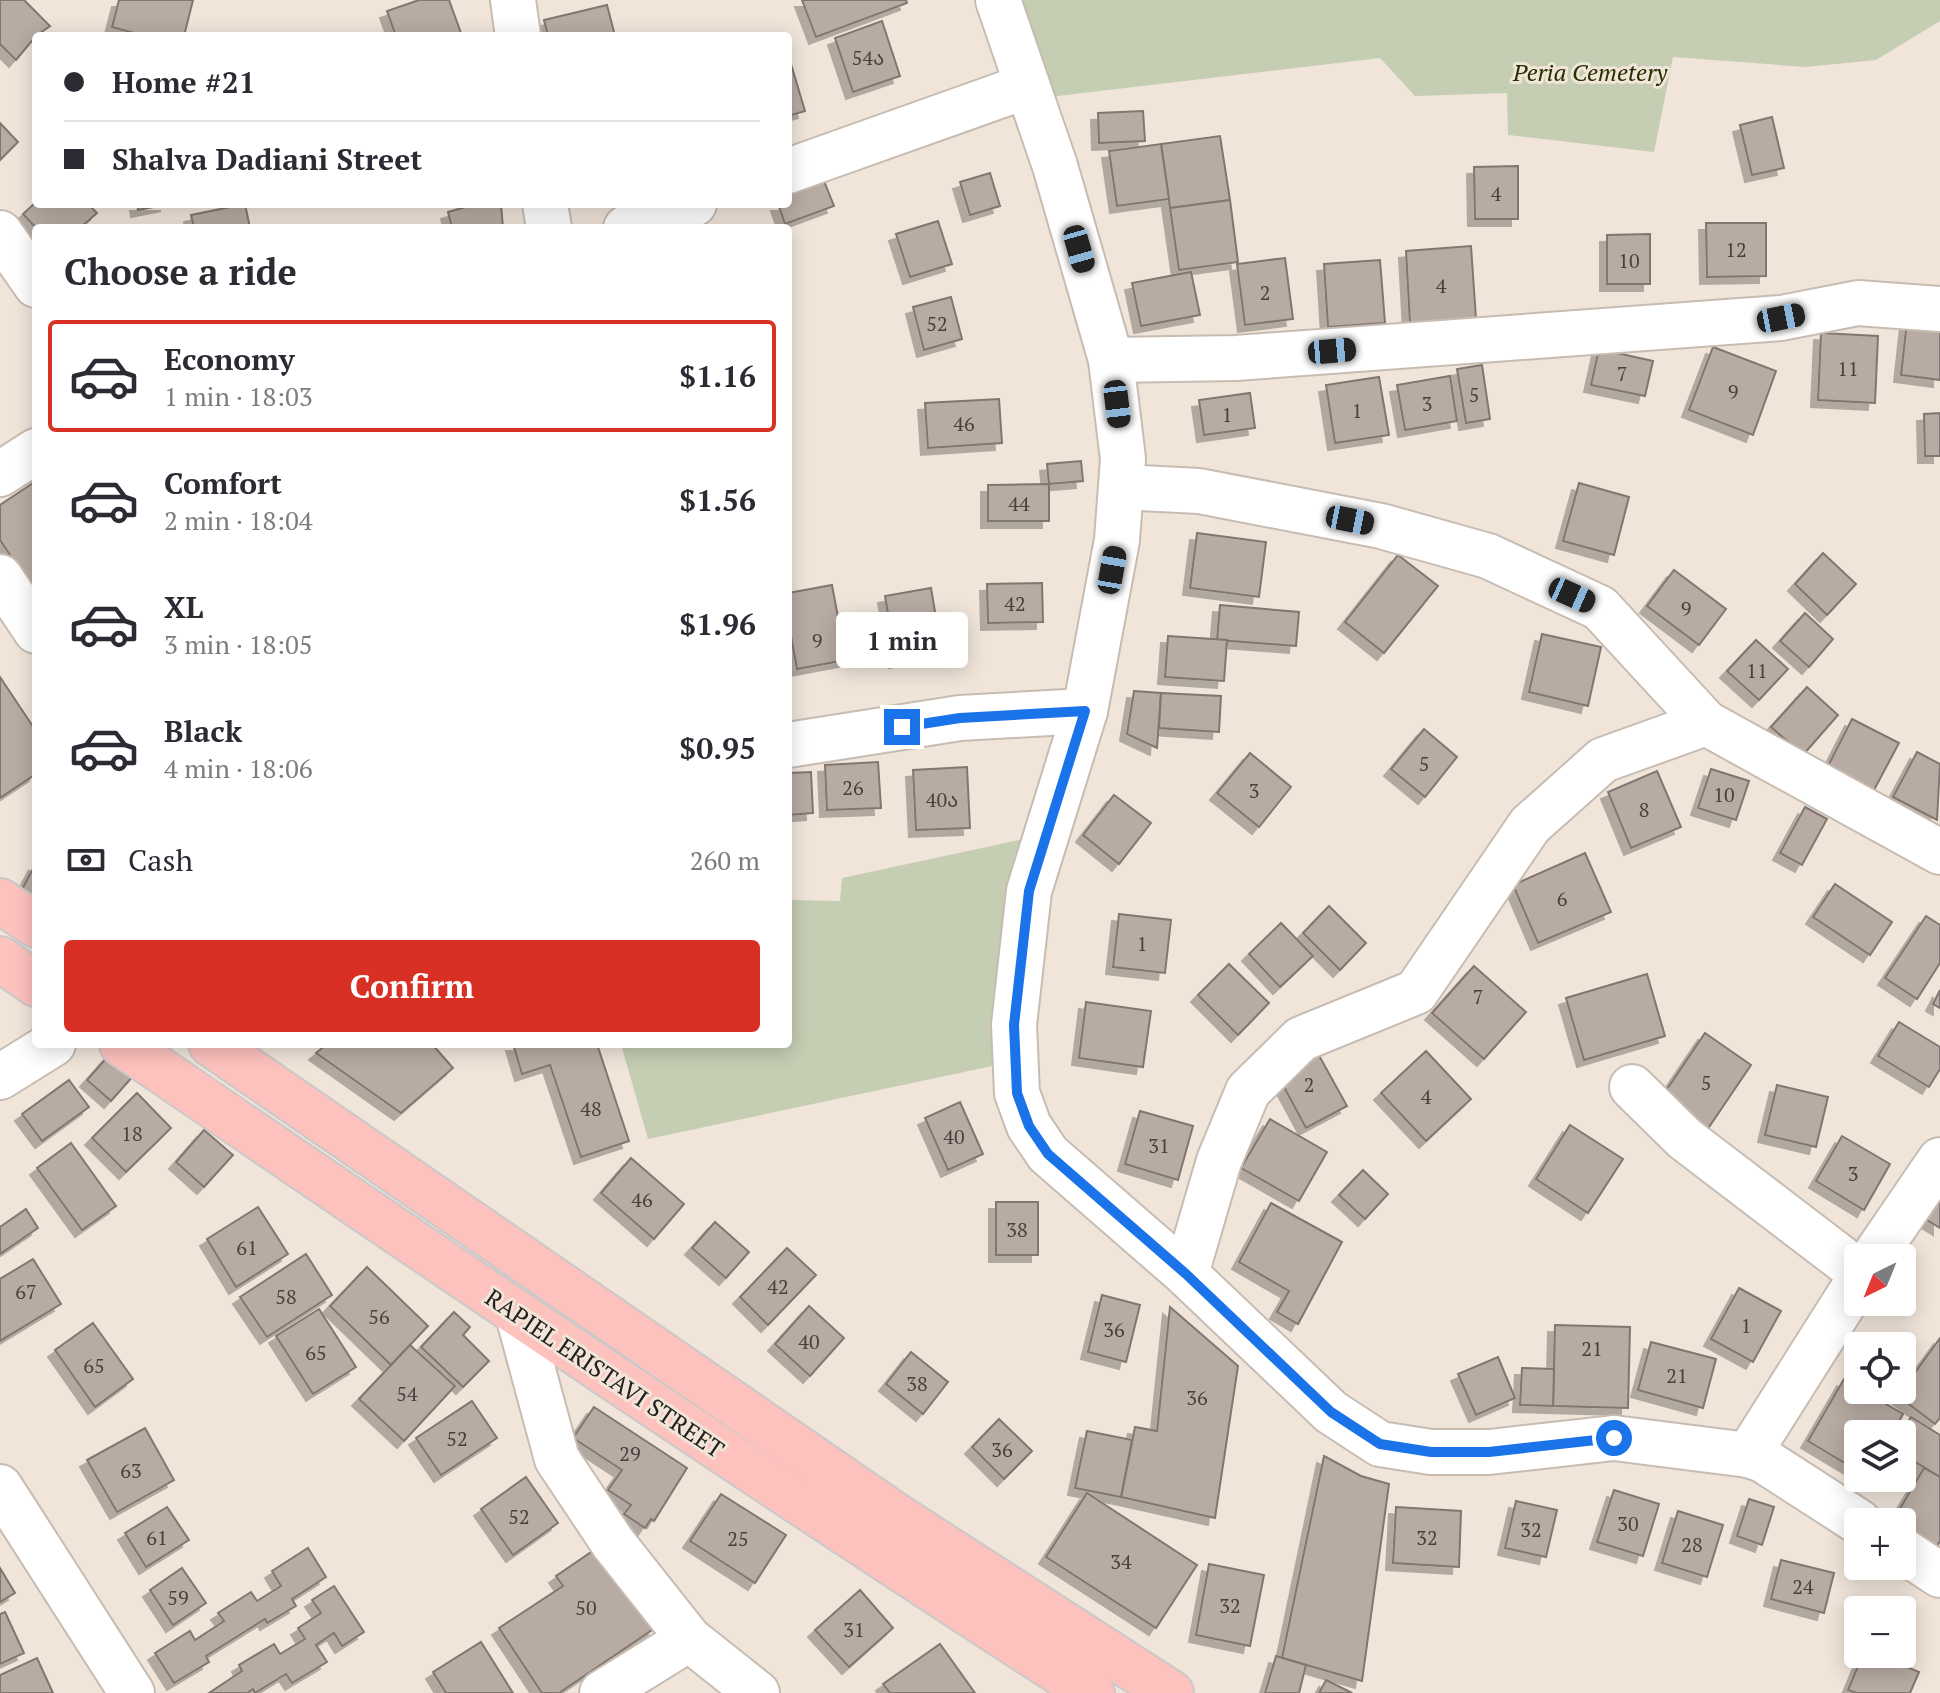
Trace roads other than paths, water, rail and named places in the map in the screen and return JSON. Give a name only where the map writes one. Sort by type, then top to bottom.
[{"type":"main road","points":[[0,901],[32,922]]},
{"type":"main road","points":[[0,959],[32,981]]},
{"type":"main road","name":"RAPIEL ERISTAVI STREET","points":[[128,1048],[518,1315],[875,1553],[1092,1693]]},
{"type":"main road","name":"RAPIEL ERISTAVI STREET","points":[[217,1048],[898,1517],[1171,1693]]},
{"type":"street","points":[[513,0],[517,32]]},
{"type":"street","points":[[998,0],[1055,166],[1111,360],[1123,459],[1117,540],[1085,711],[1029,891],[1014,1025],[1017,1093],[1029,1126],[1048,1154],[1186,1274],[1331,1412],[1380,1444],[1431,1452],[1489,1452],[1614,1438],[1748,1455],[1763,1460],[1844,1512]]},
{"type":"street","points":[[792,170],[1027,86]]},
{"type":"street","points":[[637,224],[683,208]]},
{"type":"street","points":[[0,233],[32,279]]},
{"type":"street","points":[[1111,360],[1236,358],[1781,318],[1858,303],[1940,309]]},
{"type":"street","points":[[0,474],[32,454]]},
{"type":"street","points":[[1121,487],[1214,494],[1381,526],[1488,556],[1600,608],[1706,723],[1940,852]]},
{"type":"street","points":[[0,577],[32,625]]},
{"type":"street","points":[[792,744],[960,718],[1085,711]]},
{"type":"street","points":[[1186,1274],[1219,1161],[1248,1091],[1301,1039],[1416,992],[1530,825],[1603,760],[1706,723]]},
{"type":"street","points":[[0,1077],[47,1048]]},
{"type":"street","points":[[1632,1087],[1685,1139],[1844,1260]]},
{"type":"street","points":[[1883,1244],[1940,1160]]},
{"type":"street","points":[[1748,1455],[1844,1303]]},
{"type":"street","points":[[518,1315],[557,1459],[613,1543],[689,1639],[757,1693]]},
{"type":"street","points":[[0,1487],[132,1693]]},
{"type":"street","points":[[1916,1559],[1940,1575]]},
{"type":"street","points":[[602,1693],[689,1639]]},
{"type":"park label","name":"Peria Cemetery","points":[[1590,72]]}]
